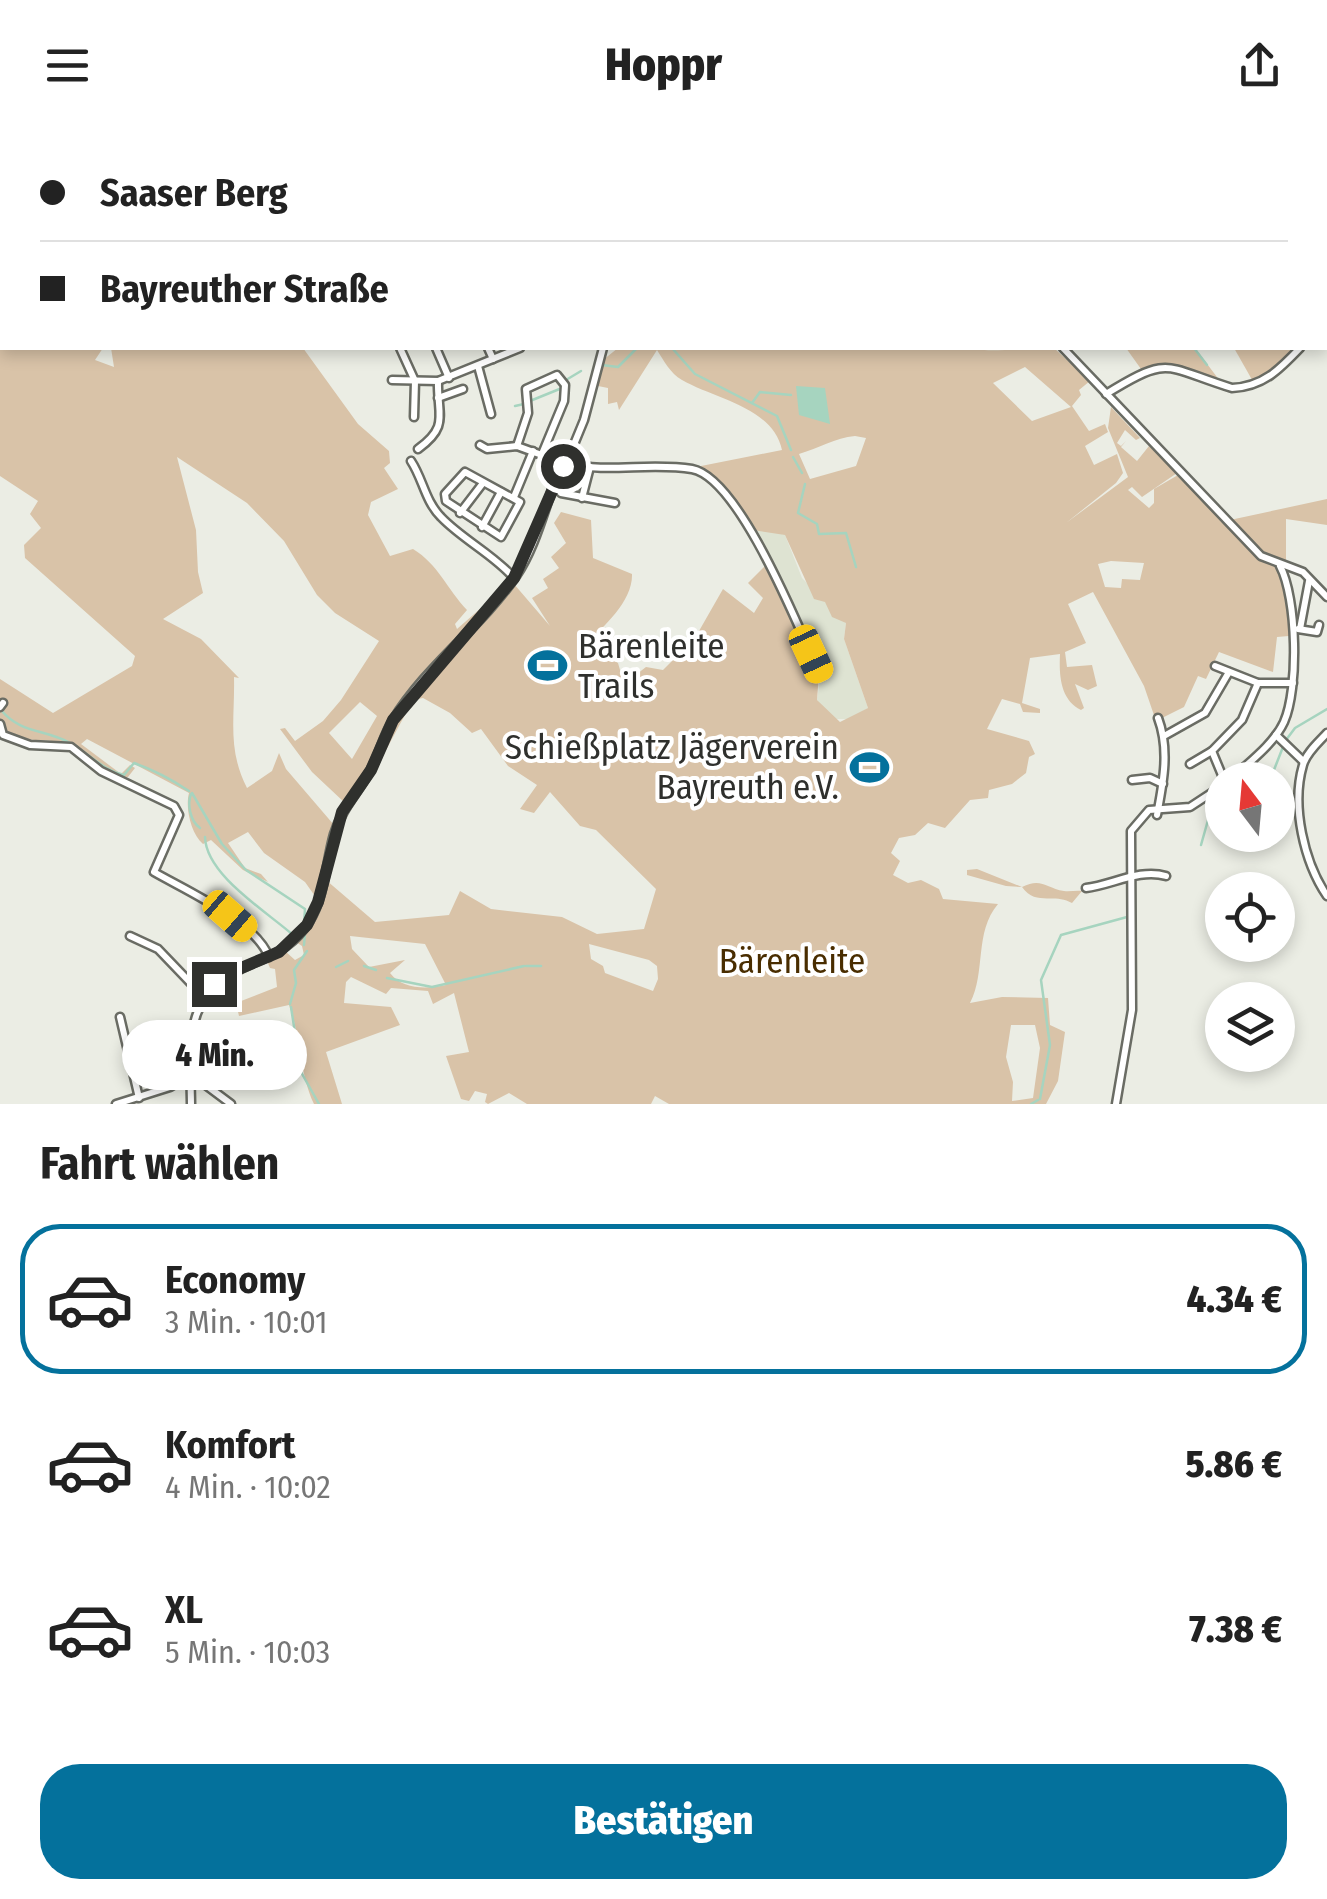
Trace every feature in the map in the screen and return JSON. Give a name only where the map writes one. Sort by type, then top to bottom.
[{"type":"street","points":[[401,350],[414,380],[414,416]]},
{"type":"street","points":[[437,350],[449,378]]},
{"type":"street","points":[[489,350],[493,359]]},
{"type":"street","points":[[392,380],[438,381],[515,350]]},
{"type":"street","points":[[191,1104],[188,1055],[195,1014],[204,997],[220,979],[288,946],[313,915],[342,812],[376,759],[393,720],[526,559],[563,461],[584,420],[602,350]]},
{"type":"street","points":[[1065,350],[1261,556],[1303,572],[1327,598]]},
{"type":"street","points":[[1106,394],[1140,373],[1163,366],[1232,388],[1244,388],[1267,379],[1298,350]]},
{"type":"street","points":[[478,366],[491,414]]},
{"type":"street","points":[[514,496],[564,402],[565,385],[557,376],[526,389],[528,413],[516,446]]},
{"type":"street","points":[[418,449],[434,438],[443,419],[438,381]]},
{"type":"street","points":[[438,398],[463,389]]},
{"type":"street","points":[[480,445],[486,449],[516,446],[590,467],[687,468],[715,481],[758,544],[820,675]]},
{"type":"street","points":[[411,461],[429,501],[443,519],[494,556],[514,578]]},
{"type":"street","points":[[582,498],[590,467]]},
{"type":"street","points":[[463,472],[514,496],[520,504],[503,535],[497,536],[448,505],[445,494],[463,472]]},
{"type":"street","points":[[460,513],[483,484]]},
{"type":"street","points":[[482,527],[501,492]]},
{"type":"street","points":[[561,493],[615,503]]},
{"type":"street","points":[[1247,762],[1284,722],[1293,683],[1296,628],[1290,588],[1279,564]]},
{"type":"street","points":[[1296,628],[1309,580]]},
{"type":"street","points":[[1296,628],[1317,632],[1319,625]]},
{"type":"street","points":[[1215,666],[1258,683],[1293,683]]},
{"type":"street","points":[[1164,736],[1205,713],[1228,672]]},
{"type":"street","points":[[1190,764],[1212,751],[1242,720],[1258,683]]},
{"type":"street","points":[[1158,718],[1164,736],[1158,811]]},
{"type":"street","points":[[0,724],[3,735],[14,741],[70,747],[101,771],[174,806],[179,815],[154,872],[230,916],[263,944],[269,957]]},
{"type":"street","points":[[1327,733],[1303,761],[1303,845],[1313,876],[1327,896]]},
{"type":"street","points":[[1276,735],[1303,761]]},
{"type":"street","points":[[1212,751],[1217,762]]},
{"type":"street","points":[[1132,780],[1150,778],[1163,784]]},
{"type":"street","points":[[1116,1104],[1132,1010],[1132,831],[1144,812],[1190,808],[1205,797]]},
{"type":"street","points":[[1086,888],[1116,884],[1130,876],[1166,876]]},
{"type":"street","points":[[130,936],[158,949],[204,997]]},
{"type":"street","points":[[120,1016],[139,1098]]},
{"type":"street","points":[[116,1104],[170,1087],[191,1074]]},
{"type":"street","points":[[191,1074],[231,1104]]},
{"type":"shaded area","points":[[796,386],[825,388],[830,424],[799,415]]},
{"type":"shaded area","points":[[753,530],[785,535],[802,578],[846,623],[844,639],[868,708],[850,719],[833,719],[817,700],[821,673]]},
{"type":"green space","name":"Bärenleite","points":[[0,350],[102,350],[95,360],[114,367],[111,350],[304,350],[358,424],[389,451],[390,463],[384,468],[398,489],[371,502],[368,515],[390,556],[413,549],[436,569],[467,610],[455,624],[457,629],[481,608],[484,610],[465,630],[471,631],[514,584],[550,626],[532,598],[548,588],[543,579],[559,568],[551,557],[566,543],[554,523],[561,512],[591,520],[593,558],[632,574],[623,604],[585,644],[618,663],[624,684],[646,667],[663,670],[695,638],[723,589],[754,613],[763,598],[748,583],[767,564],[819,674],[817,700],[840,722],[868,708],[844,639],[846,623],[832,617],[825,602],[814,599],[785,535],[753,530],[721,484],[696,467],[782,450],[776,435],[755,414],[678,377],[657,350],[1056,350],[1090,381],[1079,390],[1081,395],[1072,406],[1089,431],[1105,424],[1108,432],[1085,446],[1094,465],[1117,454],[1123,473],[1066,523],[1128,477],[1108,428],[1111,407],[1140,438],[1136,440],[1125,430],[1117,443],[1121,446],[1126,441],[1121,447],[1137,461],[1149,446],[1177,473],[1142,497],[1132,487],[1128,490],[1149,508],[1154,503],[1154,489],[1178,475],[1248,547],[1278,566],[1289,589],[1289,636],[1277,637],[1273,672],[1219,652],[1206,679],[1198,676],[1184,707],[1156,721],[1144,686],[1093,592],[1068,604],[1086,643],[1065,652],[1067,667],[1092,665],[1097,686],[1088,690],[1075,684],[1084,708],[1074,706],[1065,693],[1060,654],[1030,658],[1022,703],[1040,709],[1040,713],[1023,712],[1020,704],[1002,699],[987,729],[1029,741],[1035,754],[1029,757],[1026,773],[1012,784],[989,790],[988,798],[970,800],[945,828],[928,823],[915,835],[899,838],[891,853],[900,861],[893,875],[908,883],[921,880],[939,889],[943,899],[998,904],[986,927],[970,1003],[1002,997],[1048,998],[1050,1025],[1065,1032],[1058,1081],[1046,1104],[669,1104],[655,1096],[651,1104],[527,1104],[509,1093],[488,1104],[487,1094],[475,1091],[469,1101],[461,1099],[446,1056],[469,1052],[454,993],[433,1004],[428,991],[391,988],[386,994],[351,977],[346,982],[344,1003],[391,1007],[400,1025],[326,1052],[342,1104],[314,1104],[289,1005],[239,1016],[236,1003],[277,987],[275,969],[267,961],[285,951],[295,960],[304,955],[302,946],[296,942],[307,930],[326,880],[375,922],[449,915],[460,891],[491,909],[562,917],[597,934],[644,929],[656,889],[596,830],[580,826],[550,792],[534,813],[520,809],[537,785],[508,766],[481,729],[472,733],[450,713],[423,698],[413,700],[379,763],[375,760],[345,803],[312,772],[280,729],[285,728],[295,741],[323,721],[379,641],[335,613],[317,595],[284,541],[247,503],[177,457],[196,530],[203,593],[163,619],[201,639],[239,678],[234,677],[233,733],[247,788],[272,771],[279,753],[286,769],[334,825],[317,899],[305,882],[264,853],[248,832],[228,843],[245,868],[261,874],[268,882],[243,870],[211,840],[203,844],[190,820],[189,793],[87,739],[81,744],[121,774],[130,765],[135,768],[128,777],[119,777],[63,743],[18,739],[0,733],[0,679],[53,713],[132,666],[135,656],[25,558],[24,545],[41,528],[30,514],[38,501],[0,476]],"holes":[[[1025,367],[1071,407],[1032,421],[993,383]],[[855,436],[866,438],[856,466],[810,479],[799,454]],[[1111,561],[1144,563],[1140,580],[1122,579],[1121,588],[1105,587],[1098,564]],[[360,702],[377,716],[352,759],[329,733]],[[350,936],[425,944],[446,985],[423,987],[402,983],[390,973],[405,960],[369,967],[352,949]],[[589,944],[649,960],[657,966],[658,979],[653,991],[605,973],[603,966],[591,959]],[[1011,1025],[1035,1025],[1040,1048],[1033,1098],[1012,1101],[1013,1082],[1006,1057]]]},
{"type":"green space","points":[[616,350],[657,350],[619,410],[617,402],[608,404],[608,388],[598,386],[603,360]]},
{"type":"green space","points":[[1127,350],[1197,350],[1223,385],[1167,364],[1141,369]]},
{"type":"green space","points":[[1235,350],[1298,350],[1255,385]]},
{"type":"green space","points":[[1327,499],[1327,525],[1286,519],[1286,563],[1262,554],[1230,520]]},
{"type":"green space","points":[[977,869],[1022,887],[967,875],[967,870]]},
{"type":"green space","points":[[1039,883],[1064,891],[1082,891],[1072,903],[1039,898],[1022,887]]},
{"type":"waterway","points":[[602,365],[618,367],[635,350]]},
{"type":"waterway","points":[[674,350],[695,374],[777,416],[791,450]]},
{"type":"waterway","points":[[1196,350],[1207,365]]},
{"type":"waterway","points":[[566,380],[581,371]]},
{"type":"waterway","points":[[530,401],[562,388]]},
{"type":"waterway","points":[[752,403],[760,392],[791,395]]},
{"type":"waterway","points":[[515,406],[524,404]]},
{"type":"waterway","points":[[793,457],[802,473]]},
{"type":"waterway","points":[[805,484],[798,513],[817,524],[819,534],[846,533],[856,567]]},
{"type":"waterway","points":[[1286,740],[1295,728],[1327,709]]},
{"type":"waterway","points":[[1,710],[25,727],[70,743],[116,773],[124,775],[134,763],[189,791]]},
{"type":"waterway","points":[[1277,762],[1283,747]]},
{"type":"waterway","points":[[192,793],[222,844],[246,870],[305,909],[304,924]]},
{"type":"waterway","points":[[191,794],[190,812],[200,828]]},
{"type":"waterway","points":[[1201,845],[1205,831]]},
{"type":"waterway","points":[[205,837],[215,865],[226,878],[293,935]]},
{"type":"waterway","points":[[1040,1099],[1050,1045],[1041,980],[1061,935],[1127,917]]},
{"type":"waterway","points":[[304,945],[305,933]]},
{"type":"waterway","points":[[290,1004],[296,983],[294,970],[307,951]]},
{"type":"waterway","points":[[336,967],[348,961]]},
{"type":"waterway","points":[[364,966],[376,970]]},
{"type":"waterway","points":[[387,978],[432,987],[524,966]]},
{"type":"waterway","points":[[526,966],[541,966]]},
{"type":"waterway","points":[[291,1007],[301,1072],[319,1104]]},
{"type":"waterway","points":[[1031,1104],[1038,1100]]},
{"type":"place","name":"Bärenleite Trails","points":[[548,666]]},
{"type":"place","name":"Schießplatz Jägerverein Bayreuth e.V.","points":[[869,767]]},
{"type":"route","points":[[214,984],[279,952],[307,925],[318,902],[342,812],[371,770],[384,736],[413,692],[514,578],[526,559],[552,485],[563,466]]}]
